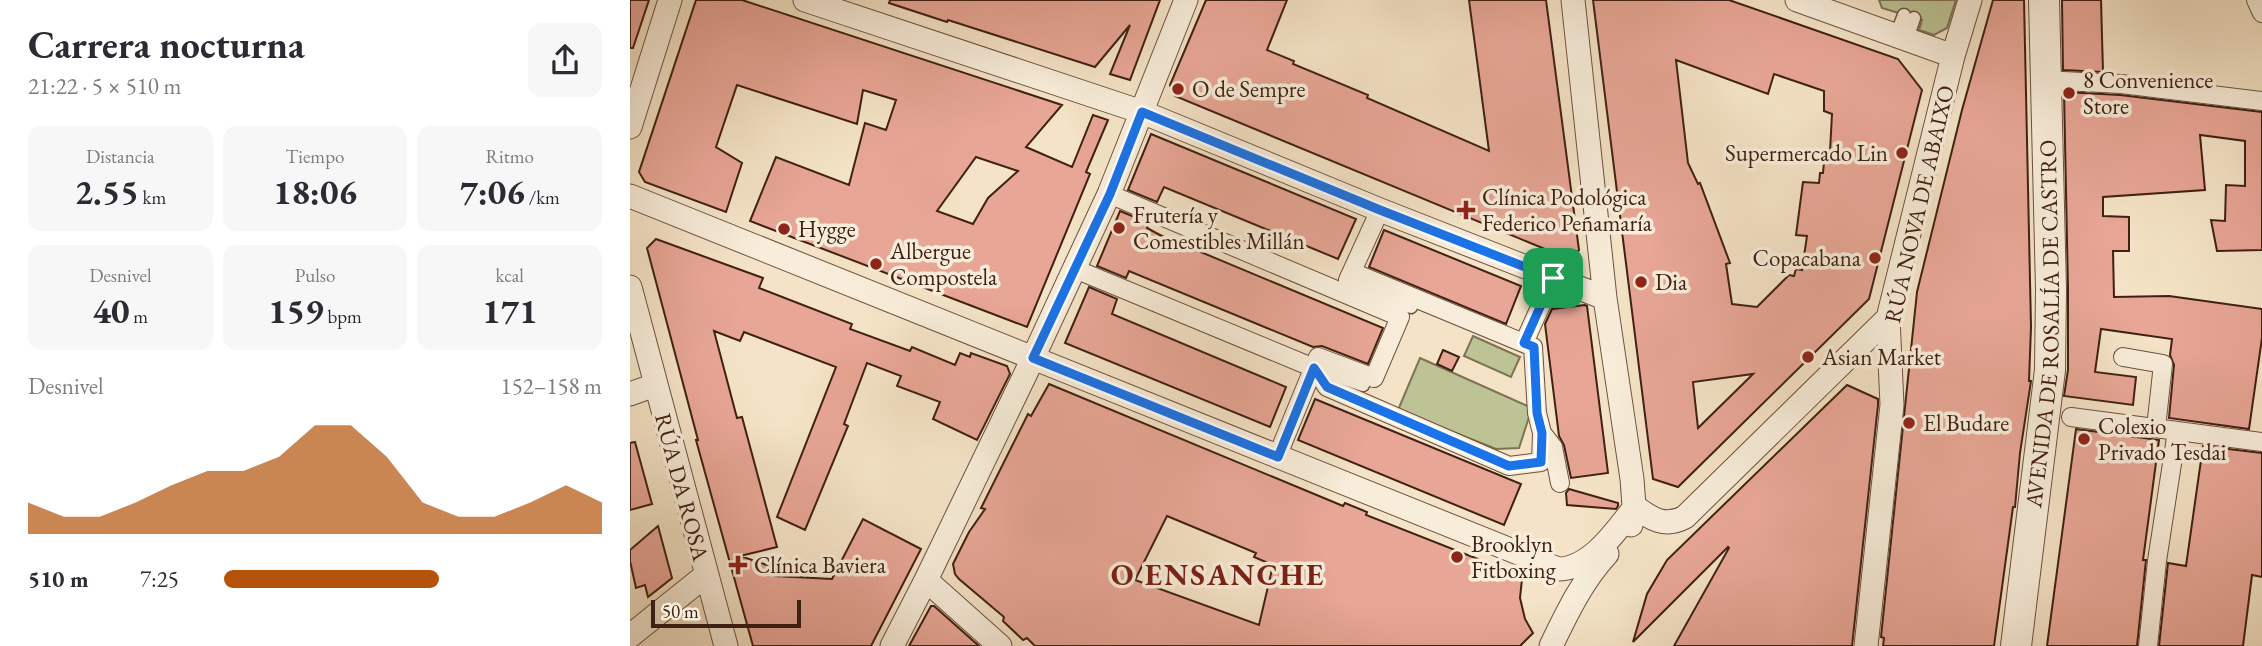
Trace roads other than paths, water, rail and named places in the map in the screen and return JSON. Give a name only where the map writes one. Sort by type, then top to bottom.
[{"type":"street","points":[[630,127],[670,0]]},
{"type":"street","points":[[805,0],[1142,112],[1380,210],[1605,298]]},
{"type":"street","points":[[892,646],[1110,194],[1186,0]]},
{"type":"street","points":[[1551,646],[1592,570],[1631,526],[1633,509],[1626,475],[1616,372],[1605,298],[1573,0]]},
{"type":"street","points":[[1797,0],[1857,10],[1905,27],[1953,55]]},
{"type":"street","name":"RÚA NOVA DE ABAIXO","points":[[1866,646],[1892,405],[1888,318],[1953,55],[1970,0]]},
{"type":"street","name":"AVENIDA DE ROSALÍA DE CASTRO","points":[[2016,646],[2057,314],[2044,80],[2044,0]]},
{"type":"street","points":[[2256,0],[2262,13]]},
{"type":"street","points":[[2044,80],[2121,84],[2262,101]]},
{"type":"street","points":[[1075,269],[1314,368],[1327,387],[1509,466],[1541,462],[1542,433],[1537,413],[1534,347],[1110,194]]},
{"type":"street","points":[[630,196],[1558,569],[1578,565],[1595,552],[1633,509]]},
{"type":"street","points":[[1348,282],[1380,210]]},
{"type":"street","points":[[1524,343],[1553,278]]},
{"type":"street","points":[[1278,457],[1318,357],[1374,378],[1400,317],[1348,282]]},
{"type":"street","name":"RÚA DA ROSA","points":[[630,287],[726,646]]},
{"type":"street","points":[[1633,509],[1667,523],[1678,521],[1691,513],[1888,318]]},
{"type":"street","points":[[2123,357],[2163,364],[2156,428]]},
{"type":"street","points":[[630,394],[655,385]]},
{"type":"street","name":"AVENIDA DE ROSALÍA DE CASTRO","points":[[2071,417],[2262,442]]},
{"type":"street","points":[[2148,646],[2176,431]]},
{"type":"street","points":[[1542,433],[1553,447],[1560,483]]},
{"type":"street","points":[[630,636],[706,575]]},
{"type":"street","points":[[926,580],[1000,646]]},
{"type":"lane","points":[[1348,282],[1411,307]]},
{"type":"lane","points":[[1314,368],[1363,385]]},
{"type":"place","name":"O de Sempre","points":[[1178,89]]},
{"type":"place","name":"8 Convenience Store","points":[[2069,93]]},
{"type":"place","name":"Supermercado Lin","points":[[1902,153]]},
{"type":"place","name":"Clínica Podológica Federico Peñamaría","points":[[1466,210]]},
{"type":"place","name":"Frutería y Comestibles Millán","points":[[1119,228]]},
{"type":"place","name":"Hygge","points":[[784,229]]},
{"type":"place","name":"Copacabana","points":[[1875,258]]},
{"type":"place","name":"Albergue Compostela","points":[[876,264]]},
{"type":"place","name":"Dia","points":[[1641,282]]},
{"type":"place","name":"Asian Market","points":[[1808,357]]},
{"type":"place","name":"El Budare","points":[[1909,423]]},
{"type":"place","name":"Colexio Privado Tesdai","points":[[2084,439]]},
{"type":"place","name":"Brooklyn Fitboxing","points":[[1457,557]]},
{"type":"place","name":"Clínica Baviera","points":[[738,565]]},
{"type":"district","name":"O ENSANCHE","points":[[1218,575]]}]
